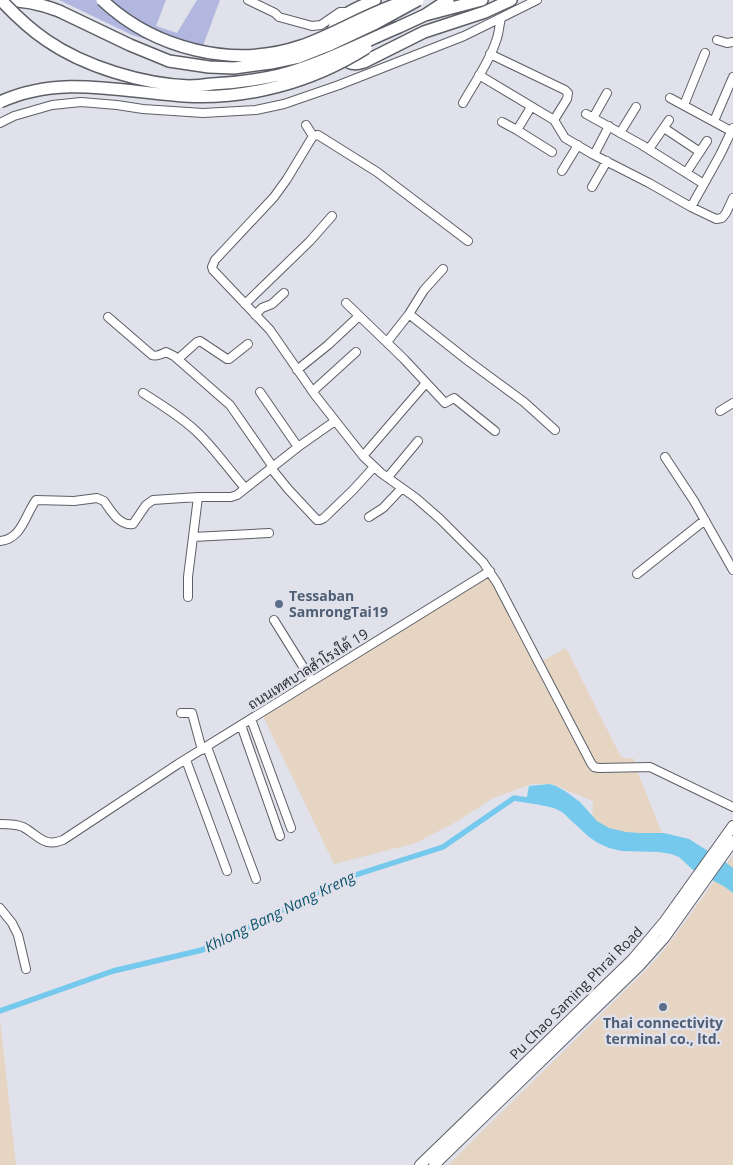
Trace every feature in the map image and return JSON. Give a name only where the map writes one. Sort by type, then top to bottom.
[{"type":"highway","points":[[0,0],[29,2],[44,6],[130,46],[169,61],[209,67],[234,68],[299,57],[376,23],[418,0]]},
{"type":"highway","points":[[0,0],[34,31],[74,56],[125,75],[151,81],[190,86],[244,82],[314,64],[399,27],[424,15],[448,0]]},
{"type":"highway","points":[[102,0],[130,22],[162,39],[196,51],[244,56],[300,47],[321,39],[382,9],[410,0]]},
{"type":"highway","points":[[375,0],[343,17],[337,22],[333,30],[349,63],[357,64],[364,62],[433,29],[485,12],[512,0]]},
{"type":"highway","points":[[424,15],[482,0]]},
{"type":"highway","points":[[0,102],[35,90],[71,86],[107,87],[186,96],[229,96],[251,93],[274,88],[317,73],[359,52],[399,27]]},
{"type":"main road","name":"Pu Chao Saming Phrai Road","points":[[420,1165],[649,942],[687,898],[730,840],[733,826]]},
{"type":"main road","name":"Pu Chao Saming Phrai Road","points":[[434,1165],[639,966],[664,938],[687,898]]},
{"type":"street","points":[[248,0],[279,17],[312,26],[321,25],[340,12],[354,11]]},
{"type":"street","points":[[0,123],[14,116],[52,105],[81,102],[203,113],[256,110],[284,104],[339,85],[464,36],[537,0]]},
{"type":"street","points":[[462,103],[490,54],[497,38],[501,18]]},
{"type":"street","points":[[717,40],[727,43],[733,42]]},
{"type":"street","points":[[684,105],[706,53]]},
{"type":"street","points":[[490,54],[568,93],[567,99],[554,120]]},
{"type":"street","points":[[479,76],[554,120],[565,138],[691,207],[716,219],[722,218],[733,198]]},
{"type":"street","points":[[714,121],[733,77]]},
{"type":"street","points":[[607,93],[590,116],[649,149],[699,181]]},
{"type":"street","points":[[670,98],[732,129],[691,207]]},
{"type":"street","points":[[517,130],[531,106]]},
{"type":"street","points":[[620,133],[636,107]]},
{"type":"street","points":[[649,149],[669,120]]},
{"type":"street","points":[[502,122],[552,152]]},
{"type":"street","points":[[306,125],[313,136]]},
{"type":"street","points":[[594,154],[609,126]]},
{"type":"street","points":[[664,128],[700,152]]},
{"type":"street","points":[[313,136],[318,135],[377,172],[468,242]]},
{"type":"street","points":[[313,136],[274,197],[215,260],[212,267],[213,270],[270,330],[312,391],[363,456],[374,467],[434,513],[487,566],[594,767],[650,767],[733,808]]},
{"type":"street","points":[[686,172],[707,141]]},
{"type":"street","points":[[562,171],[578,145]]},
{"type":"street","points":[[592,187],[607,161]]},
{"type":"street","points":[[245,304],[310,241],[332,216]]},
{"type":"street","points":[[387,342],[409,314],[424,290],[443,269]]},
{"type":"street","points":[[255,315],[262,308],[272,304],[284,293]]},
{"type":"street","points":[[346,303],[387,342],[445,403],[454,398],[495,431]]},
{"type":"street","points":[[409,314],[524,402],[555,430]]},
{"type":"street","points":[[297,370],[360,316]]},
{"type":"street","points":[[108,317],[152,355],[166,352],[178,359],[230,405],[288,489],[317,520],[320,520],[353,490],[374,467]]},
{"type":"street","points":[[178,359],[200,341],[227,359],[248,344]]},
{"type":"street","points":[[312,391],[356,352]]},
{"type":"street","points":[[363,456],[426,383]]},
{"type":"street","points":[[260,392],[298,447]]},
{"type":"street","points":[[143,394],[166,408],[198,433],[245,488]]},
{"type":"street","points":[[720,411],[733,402]]},
{"type":"street","points":[[0,541],[6,540],[17,533],[36,500],[74,501],[100,499],[125,524],[133,524],[146,505],[153,500],[234,496],[335,421]]},
{"type":"street","points":[[388,477],[418,441]]},
{"type":"street","points":[[665,457],[705,520],[733,570]]},
{"type":"street","points":[[369,517],[383,508],[402,488]]},
{"type":"street","points":[[188,597],[188,577],[198,497]]},
{"type":"street","points":[[637,574],[705,520]]},
{"type":"street","points":[[193,537],[269,533]]},
{"type":"street","name":"ถนนเทศบาลสำโรงใต้ 19","points":[[0,824],[15,824],[29,831],[42,841],[58,842],[312,681],[487,566]]},
{"type":"street","points":[[274,620],[312,681]]},
{"type":"street","points":[[181,713],[192,713],[256,879]]},
{"type":"street","points":[[251,719],[291,828]]},
{"type":"street","points":[[241,725],[280,836]]},
{"type":"street","points":[[186,760],[227,872]]},
{"type":"street","points":[[0,908],[12,923],[18,935],[26,969]]},
{"type":"shaded area","points":[[59,0],[166,0],[156,26],[177,33],[197,0],[220,0],[201,51],[158,43],[132,35]]},
{"type":"shaded area","points":[[488,579],[494,581],[542,661],[566,648],[621,757],[634,759],[663,836],[612,832],[592,821],[593,801],[552,784],[532,784],[493,798],[456,822],[416,843],[334,864],[262,714],[480,580]]},
{"type":"shaded area","points":[[550,784],[565,791],[580,802],[597,821],[609,828],[626,832],[664,833],[689,839],[733,868],[733,893],[692,869],[679,857],[659,852],[622,851],[609,848],[589,837],[562,812],[554,808],[526,802],[529,786]]},
{"type":"shaded area","points":[[733,855],[733,1165],[448,1165],[659,956]]},
{"type":"shaded area","points":[[0,1019],[16,1165],[0,1165]]},
{"type":"waterway","name":"Khlong Bang Nang Kreng","points":[[0,1011],[113,971],[202,950],[349,877],[443,847],[514,798],[533,801]]},
{"type":"place","name":"Tessaban SamrongTai19","points":[[279,604]]},
{"type":"place","name":"Thai connectivity terminal co., ltd.","points":[[663,1007]]}]
